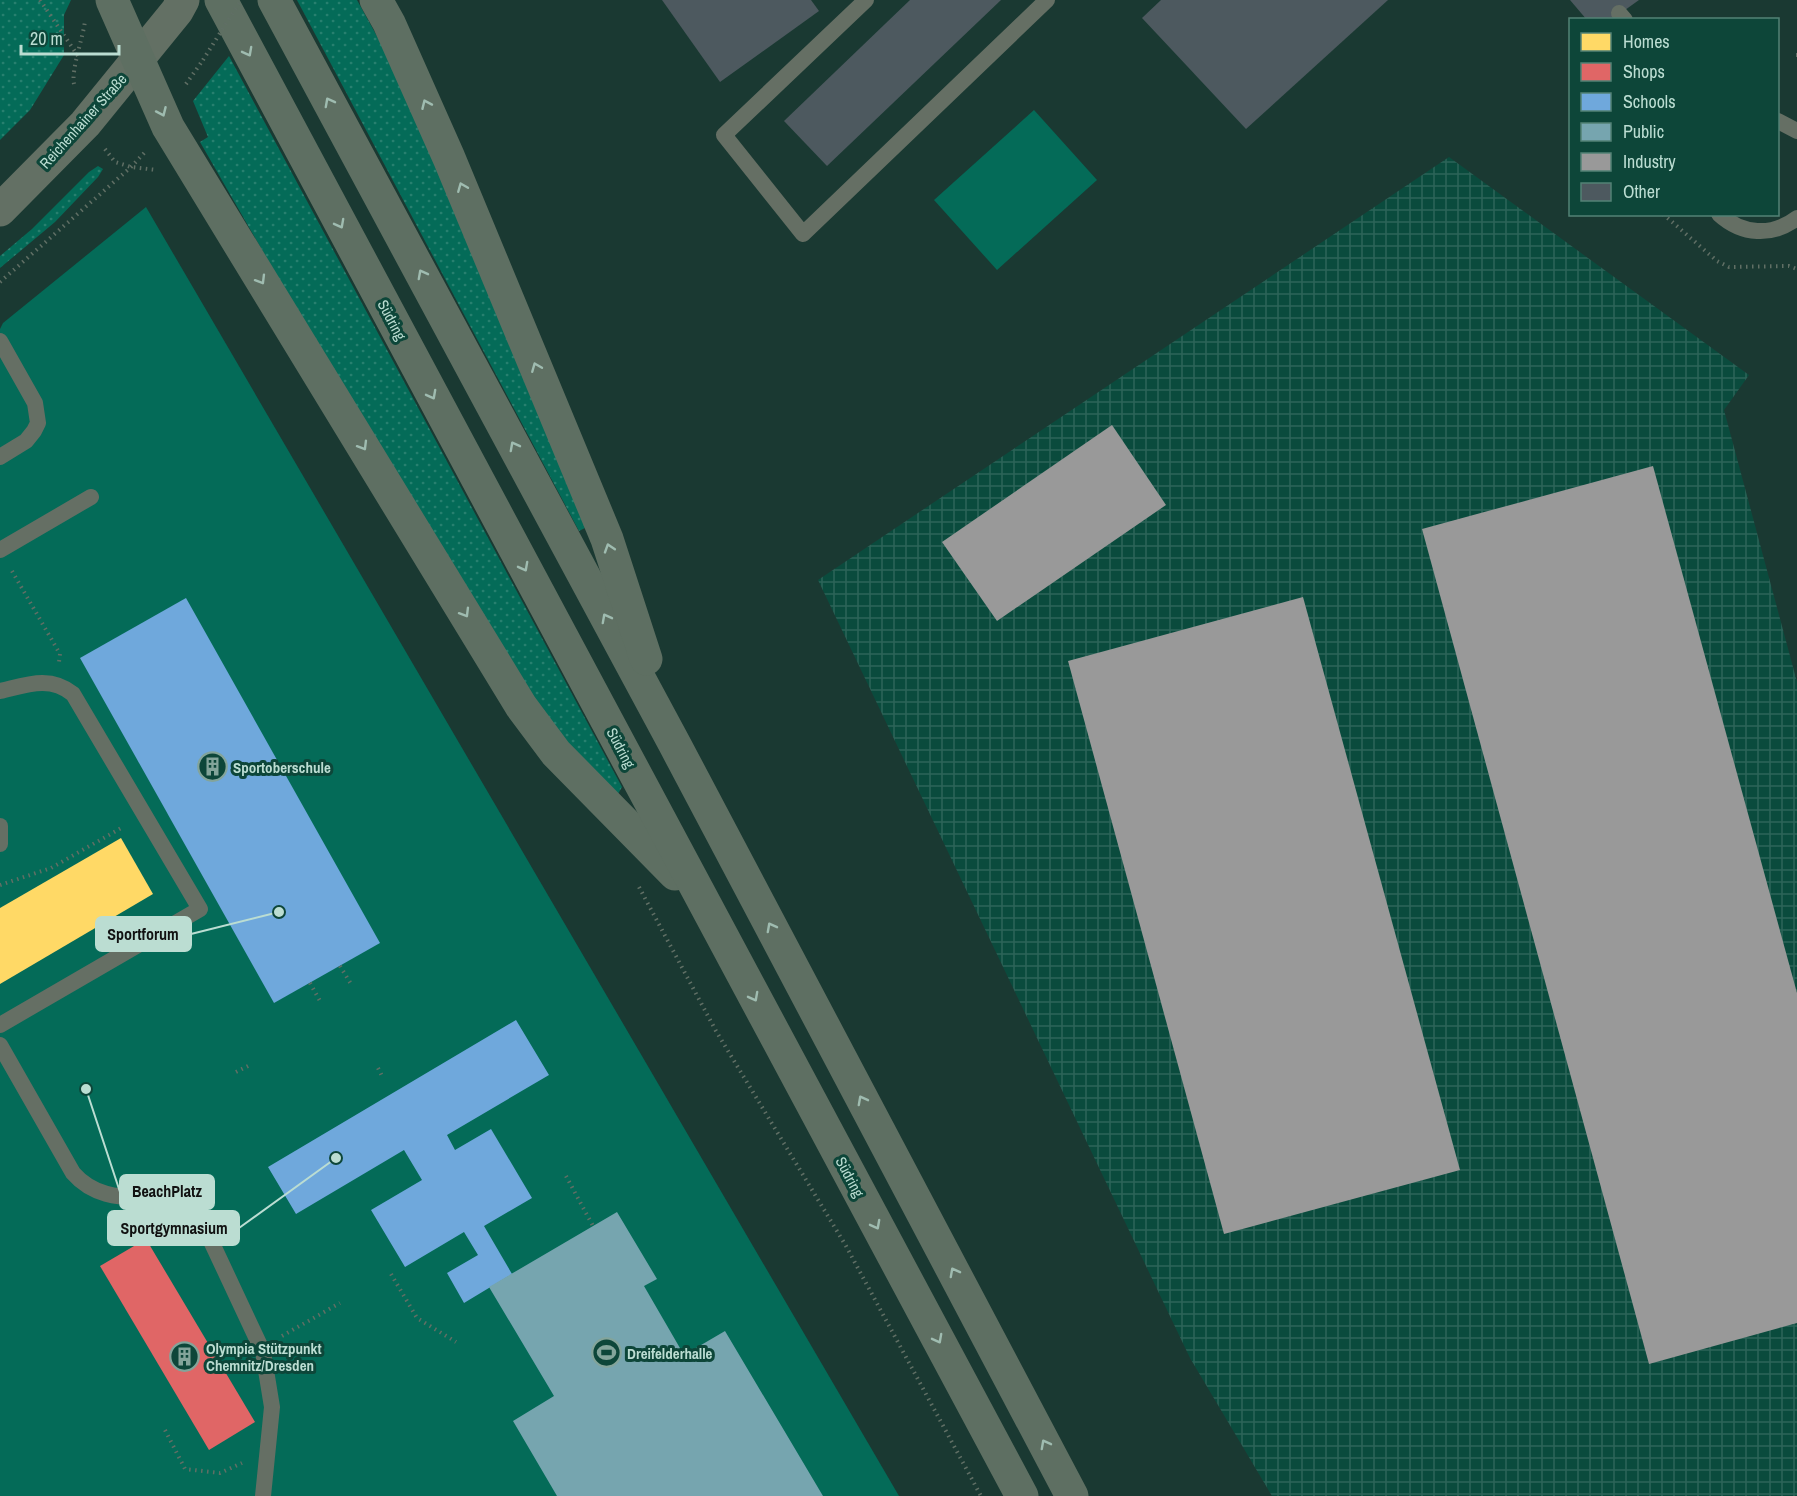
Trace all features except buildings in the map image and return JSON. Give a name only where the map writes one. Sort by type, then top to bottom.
[{"type":"main road","name":"Südring","points":[[221,0],[1022,1496]]},
{"type":"main road","points":[[274,0],[674,743],[1072,1496]]},
{"type":"main road","points":[[376,0],[389,23],[449,158],[607,539],[674,743]]},
{"type":"main road","name":"Reichenhainer Straße","points":[[0,210],[85,124],[180,5]]},
{"type":"main road","points":[[98,6],[138,59],[168,127],[521,706],[556,753],[650,847],[707,909]]},
{"type":"lane","points":[[866,0],[724,135],[803,234],[1047,0]]},
{"type":"lane","points":[[1779,122],[1797,131]]},
{"type":"lane","points":[[1722,216],[1735,226],[1752,232],[1771,232],[1788,225],[1797,218]]},
{"type":"lane","points":[[0,341],[36,403],[38,423],[26,441],[0,457]]},
{"type":"lane","points":[[0,550],[91,497]]},
{"type":"lane","points":[[0,691],[41,683],[57,684],[73,694],[200,909],[0,1025]]},
{"type":"lane","points":[[0,826],[0,844]]},
{"type":"lane","points":[[0,1045],[73,1173],[80,1180],[91,1188],[116,1197],[181,1202],[196,1209],[263,1352],[272,1407],[263,1496]]},
{"type":"path","points":[[40,0],[79,56],[85,24],[98,6]]},
{"type":"path","points":[[203,60],[241,0]]},
{"type":"path","points":[[0,282],[131,167]]},
{"type":"path","points":[[1666,216],[1717,261],[1729,267],[1789,266],[1797,269]]},
{"type":"path","points":[[0,550],[60,654],[57,684]]},
{"type":"path","points":[[0,885],[51,868],[144,814]]},
{"type":"path","points":[[340,966],[351,984]]},
{"type":"path","points":[[310,983],[320,1000]]},
{"type":"path","points":[[236,1072],[250,1065]]},
{"type":"path","points":[[378,1068],[382,1076]]},
{"type":"path","points":[[566,1176],[593,1226]]},
{"type":"path","points":[[392,1274],[417,1318],[456,1342]]},
{"type":"path","points":[[281,1337],[340,1303]]},
{"type":"path","points":[[165,1430],[185,1468],[220,1473],[267,1451]]},
{"type":"shaded area","points":[[0,0],[71,0],[64,15],[64,55],[30,110],[0,140]]},
{"type":"shaded area","points":[[297,0],[357,0],[415,105],[587,527],[579,531]]},
{"type":"shaded area","points":[[229,56],[622,787],[618,794],[574,754],[533,703],[323,356],[200,142],[208,137],[193,101]]},
{"type":"shaded area","points":[[1034,110],[1097,180],[997,270],[934,200]]},
{"type":"shaded area","points":[[1449,157],[1749,375],[1724,410],[1797,682],[1797,1496],[1272,1496],[1190,1358],[818,580]]},
{"type":"shaded area","points":[[98,166],[103,169],[98,177],[55,222],[0,268],[0,256]]},
{"type":"shaded area","points":[[146,207],[899,1496],[0,1496],[0,329],[3,323]]},
{"type":"place","name":"Sportoberschule","points":[[212,767]]},
{"type":"place","name":"Sportforum","points":[[279,912]]},
{"type":"place","name":"BeachPlatz","points":[[86,1089]]},
{"type":"place","name":"Sportgymnasium","points":[[336,1158]]},
{"type":"place","name":"Dreifelderhalle","points":[[606,1353]]},
{"type":"place","name":"Olympia Stützpunkt Chemnitz/Dresden","points":[[185,1357]]}]
